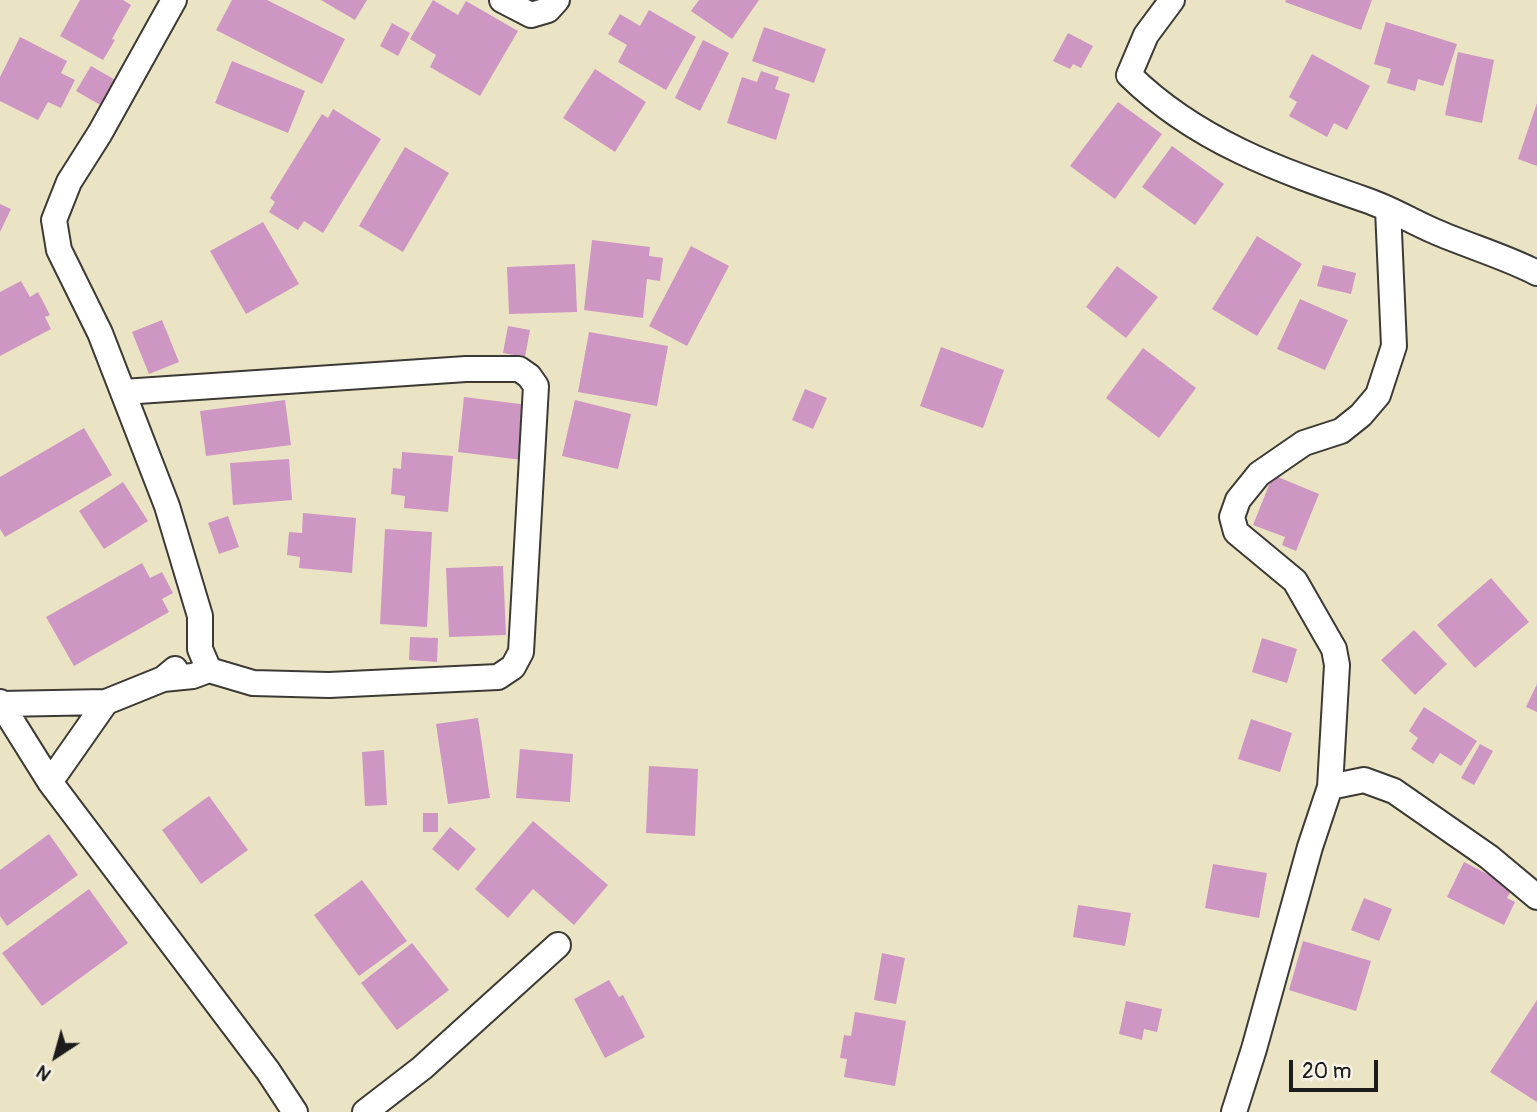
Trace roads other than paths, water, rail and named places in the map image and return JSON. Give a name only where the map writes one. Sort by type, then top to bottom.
[{"type":"street","points":[[174,0],[100,133],[69,182],[54,220],[59,250],[100,332],[166,506],[200,617],[205,659]]},
{"type":"street","points":[[502,0],[531,15],[548,10],[557,0]]},
{"type":"street","points":[[1172,0],[1146,35],[1129,75],[1149,94],[1229,148],[1328,188],[1369,201],[1433,231],[1537,273]]},
{"type":"street","points":[[1234,1112],[1310,847],[1330,787],[1337,665],[1334,649],[1295,581],[1236,532],[1233,517],[1238,500],[1258,474],[1304,443],[1341,431],[1361,415],[1378,395],[1394,346],[1388,209]]},
{"type":"street","points":[[123,392],[466,369],[519,369],[529,376],[536,386],[521,652],[513,667],[498,677],[329,685],[253,683],[205,659]]},
{"type":"street","points":[[1,703],[106,702],[205,659]]},
{"type":"street","points":[[50,782],[106,702]]},
{"type":"street","points":[[1,703],[50,782],[268,1071],[295,1112]]},
{"type":"street","points":[[1330,787],[1364,780],[1394,791],[1489,857],[1537,897]]},
{"type":"street","points":[[365,1112],[422,1068],[558,944]]}]
